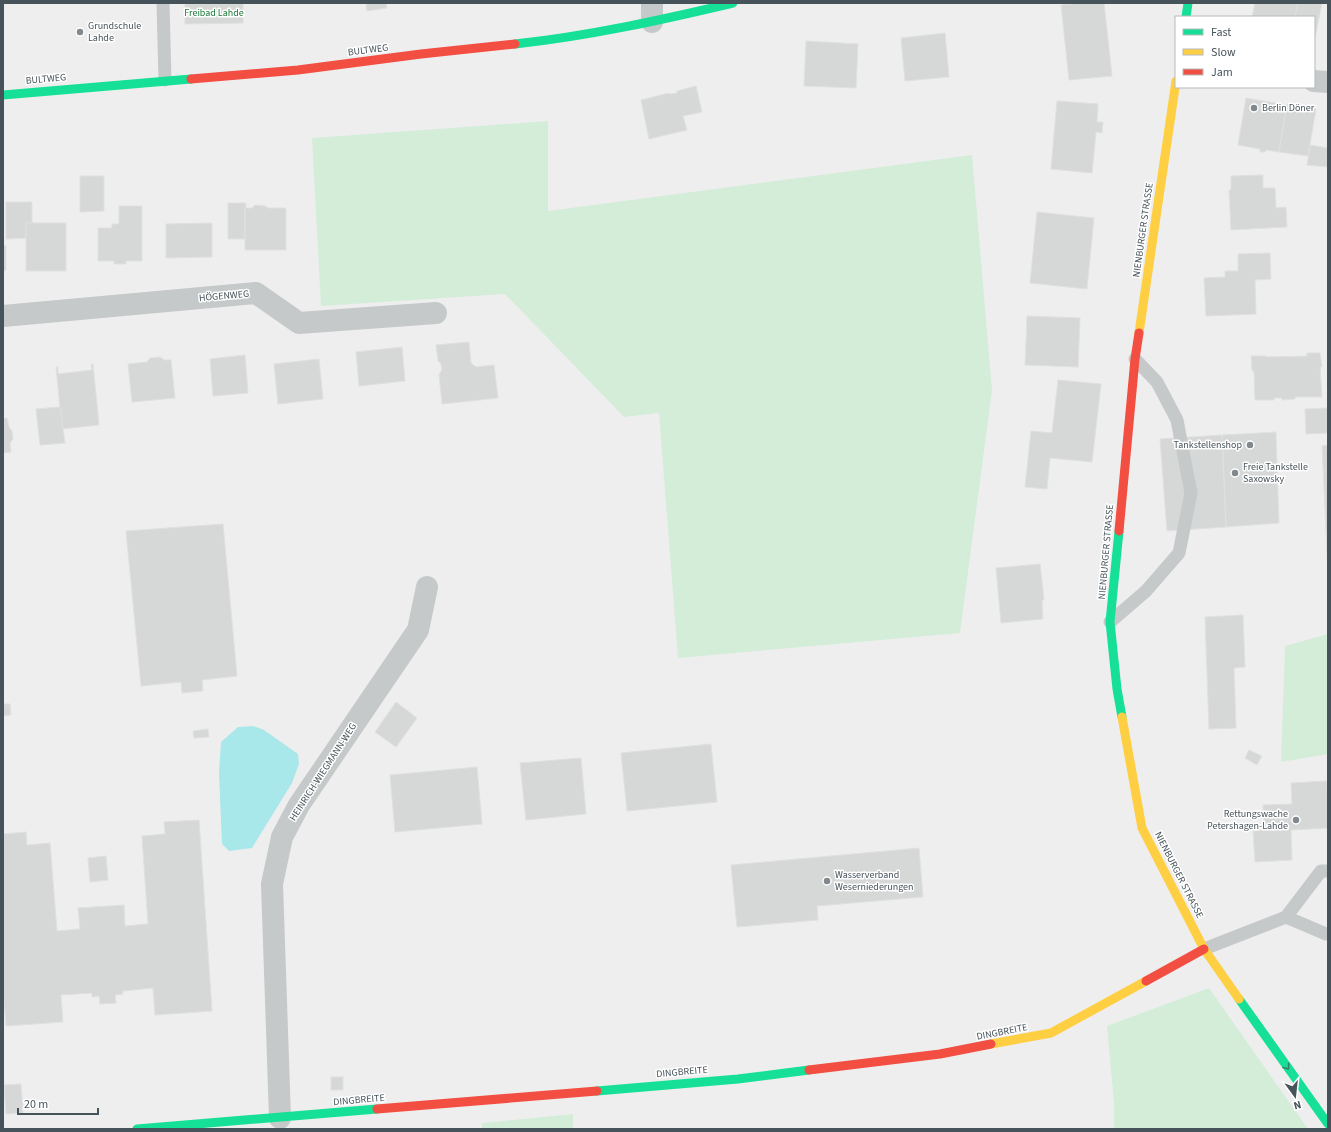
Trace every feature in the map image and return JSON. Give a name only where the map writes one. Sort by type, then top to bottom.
[{"type":"street","name":"BULTWEG","points":[[3,95],[165,80],[298,70],[421,54],[555,40],[652,12],[733,3]]},
{"type":"street","points":[[1186,16],[1188,3]]},
{"type":"street","points":[[1315,81],[1328,82]]},
{"type":"street","name":"NIENBURGER STRASSE","points":[[1175,88],[1135,359],[1110,622],[1117,689],[1142,828],[1204,949],[1328,1124]]},
{"type":"street","name":"HÖGENWEG","points":[[3,316],[256,293],[299,323],[436,313]]},
{"type":"street","name":"HEINRICH-WIEGMANN-WEG","points":[[280,1118],[272,884],[282,837],[299,805],[418,630],[427,587]]},
{"type":"street","name":"DINGBREITE","points":[[137,1129],[738,1079],[940,1054],[1051,1034],[1204,949]]},
{"type":"street","name":"NIENBURGER STRASSE","points":[[1240,1001],[1302,1071]]},
{"type":"lane","points":[[163,3],[165,80]]},
{"type":"lane","points":[[1110,622],[1146,591],[1179,553],[1191,493],[1177,420],[1157,382],[1135,359]]},
{"type":"lane","points":[[1204,949],[1286,917],[1321,871],[1328,871]]},
{"type":"lane","points":[[1286,917],[1328,934]]},
{"type":"green space","points":[[548,121],[548,211],[972,155],[992,390],[960,633],[678,658],[659,413],[624,417],[505,294],[321,306],[312,138]]},
{"type":"green space","points":[[1328,634],[1328,754],[1281,762],[1285,646]]},
{"type":"green space","points":[[1209,988],[1308,1129],[1114,1129],[1114,1103],[1107,1026]]},
{"type":"green space","points":[[573,1114],[573,1129],[482,1129],[482,1123]]},
{"type":"water","points":[[253,726],[264,730],[298,754],[299,764],[292,783],[252,848],[229,851],[222,844],[219,773],[221,742],[238,727]]},
{"type":"building","name":"Freibad Lahde","points":[[185,3],[243,3],[243,23],[185,24]]},
{"type":"building","points":[[366,3],[386,3],[387,8],[367,11]]},
{"type":"building","points":[[1104,3],[1112,76],[1069,80],[1061,5]]},
{"type":"building","points":[[1255,3],[1298,3],[1295,16],[1252,16]]},
{"type":"building","points":[[1298,3],[1322,3],[1315,38],[1315,16],[1295,16]]},
{"type":"building","points":[[945,33],[949,77],[905,81],[901,38]]},
{"type":"building","points":[[806,41],[858,44],[856,88],[804,86]]},
{"type":"building","points":[[696,86],[702,112],[683,116],[687,130],[649,139],[641,100],[669,93],[677,93],[677,91]]},
{"type":"building","points":[[1246,98],[1287,105],[1279,152],[1266,150],[1265,152],[1260,152],[1260,149],[1238,145]]},
{"type":"building","points":[[1057,101],[1098,104],[1097,122],[1103,122],[1102,133],[1096,132],[1092,173],[1051,169]]},
{"type":"building","points":[[1287,105],[1316,109],[1308,156],[1279,152]]},
{"type":"building","points":[[1310,145],[1328,148],[1328,167],[1307,165]]},
{"type":"building","points":[[1263,175],[1263,188],[1275,188],[1276,208],[1286,207],[1287,227],[1231,230],[1229,190],[1231,190],[1231,176]]},
{"type":"building","points":[[80,176],[104,176],[104,211],[80,212]]},
{"type":"building","points":[[6,202],[32,202],[32,223],[26,223],[26,238],[6,239]]},
{"type":"building","points":[[228,203],[246,203],[245,239],[228,239]]},
{"type":"building","points":[[255,205],[265,206],[268,208],[286,208],[286,250],[245,250],[245,208],[252,208]]},
{"type":"building","points":[[119,206],[142,206],[142,261],[126,261],[126,264],[114,264],[114,261],[98,261],[98,228],[112,228],[112,224],[119,224]]},
{"type":"building","points":[[1037,212],[1094,218],[1087,289],[1030,283]]},
{"type":"building","points":[[26,223],[66,223],[66,271],[26,271]]},
{"type":"building","points":[[212,223],[212,257],[166,258],[166,224]]},
{"type":"building","points":[[3,245],[6,246],[6,270],[3,271]]},
{"type":"building","points":[[1270,253],[1271,279],[1255,280],[1256,314],[1206,316],[1204,278],[1225,277],[1225,271],[1238,271],[1238,254]]},
{"type":"building","points":[[1027,316],[1080,318],[1078,367],[1025,365]]},
{"type":"building","points":[[469,342],[471,363],[476,367],[494,365],[498,398],[442,404],[439,374],[442,370],[441,364],[438,361],[436,345]]},
{"type":"building","points":[[402,347],[405,381],[359,386],[356,352]]},
{"type":"building","points":[[1307,353],[1320,353],[1322,367],[1320,367],[1322,397],[1295,397],[1295,399],[1282,400],[1282,398],[1274,398],[1274,400],[1255,400],[1254,371],[1252,371],[1251,356],[1307,356]]},
{"type":"building","points":[[245,355],[248,393],[213,396],[210,359]]},
{"type":"building","points":[[160,357],[164,360],[171,360],[175,398],[132,402],[128,364],[147,362],[150,358]]},
{"type":"building","points":[[319,359],[323,399],[278,404],[274,364]]},
{"type":"building","points":[[91,364],[93,364],[99,425],[62,429],[56,367],[58,367],[58,374],[92,370]]},
{"type":"building","points":[[1058,380],[1101,384],[1092,462],[1050,458],[1047,489],[1025,487],[1031,431],[1052,433]]},
{"type":"building","points":[[60,407],[65,443],[40,445],[36,409]]},
{"type":"building","points":[[1328,408],[1328,433],[1306,434],[1305,409]]},
{"type":"building","points":[[7,418],[9,427],[12,431],[13,439],[10,443],[11,452],[3,453],[3,419]]},
{"type":"building","points":[[1276,432],[1279,523],[1226,527],[1222,435]]},
{"type":"building","points":[[1222,435],[1226,527],[1167,531],[1160,439]]},
{"type":"building","points":[[1328,445],[1328,575],[1322,446]]},
{"type":"building","points":[[223,524],[237,676],[202,680],[203,691],[182,693],[181,682],[141,686],[126,531]]},
{"type":"building","points":[[1040,564],[1044,600],[1042,600],[1043,619],[1001,623],[996,568]]},
{"type":"building","points":[[1243,615],[1245,667],[1234,668],[1236,728],[1209,729],[1205,617]]},
{"type":"building","points":[[396,702],[417,718],[396,747],[375,732]]},
{"type":"building","points":[[3,704],[10,704],[11,715],[3,716]]},
{"type":"building","points":[[208,729],[209,737],[194,738],[193,731]]},
{"type":"building","points":[[711,744],[717,802],[627,811],[621,753]]},
{"type":"building","points":[[1249,750],[1262,756],[1257,765],[1245,758]]},
{"type":"building","points":[[581,758],[586,814],[526,820],[520,763]]},
{"type":"building","points":[[477,767],[482,824],[395,832],[390,775]]},
{"type":"building","name":"Rettungswache Petershagen-Lahde","points":[[1327,781],[1328,828],[1291,830],[1292,860],[1255,862],[1253,831],[1264,830],[1263,805],[1292,804],[1291,783]]},
{"type":"building","points":[[1327,781],[1328,781],[1328,810]]},
{"type":"building","points":[[199,820],[212,1011],[155,1015],[153,988],[123,991],[123,994],[115,995],[116,1003],[100,1004],[99,996],[92,997],[92,993],[61,995],[63,1022],[6,1026],[3,990],[3,834],[26,832],[27,845],[50,843],[57,931],[80,929],[78,908],[124,905],[125,926],[148,924],[142,836],[165,834],[164,822]]},
{"type":"building","name":"Wasserverband Weserniederungen","points":[[919,848],[923,897],[817,906],[818,920],[737,927],[731,865]]},
{"type":"building","points":[[106,856],[108,880],[90,882],[88,858]]},
{"type":"building","points":[[331,1077],[343,1077],[343,1090],[331,1090]]},
{"type":"building","points":[[21,1084],[23,1113],[6,1114],[4,1085]]},
{"type":"traffic: fast","points":[[515,44],[570,37],[625,27],[733,3]]},
{"type":"traffic: fast","points":[[1186,16],[1188,3]]},
{"type":"traffic: fast","points":[[3,95],[191,79]]},
{"type":"traffic: fast","points":[[1119,531],[1110,622],[1117,689],[1122,717]]},
{"type":"traffic: fast","points":[[1239,999],[1328,1124]]},
{"type":"traffic: fast","points":[[597,1091],[738,1079],[809,1070]]},
{"type":"traffic: fast","points":[[137,1129],[377,1109]]},
{"type":"traffic: slow","points":[[1139,333],[1175,88]]},
{"type":"traffic: slow","points":[[1122,717],[1142,828],[1204,949],[1239,999]]},
{"type":"traffic: slow","points":[[991,1044],[1051,1033],[1146,981]]},
{"type":"traffic: jam","points":[[191,79],[298,70],[421,54],[515,44]]},
{"type":"traffic: jam","points":[[1119,531],[1135,359],[1139,333]]},
{"type":"traffic: jam","points":[[1146,981],[1204,949]]},
{"type":"traffic: jam","points":[[809,1070],[940,1054],[991,1044]]},
{"type":"traffic: jam","points":[[377,1109],[597,1091]]},
{"type":"place","name":"Grundschule Lahde","points":[[80,32]]},
{"type":"place","name":"Berlin Döner","points":[[1254,108]]},
{"type":"place","name":"Tankstellenshop","points":[[1250,445]]},
{"type":"place","name":"Freie Tankstelle Saxowsky","points":[[1235,473]]},
{"type":"place","name":"Rettungswache Petershagen-Lahde","points":[[1296,820]]},
{"type":"place","name":"Wasserverband Weserniederungen","points":[[827,881]]}]
